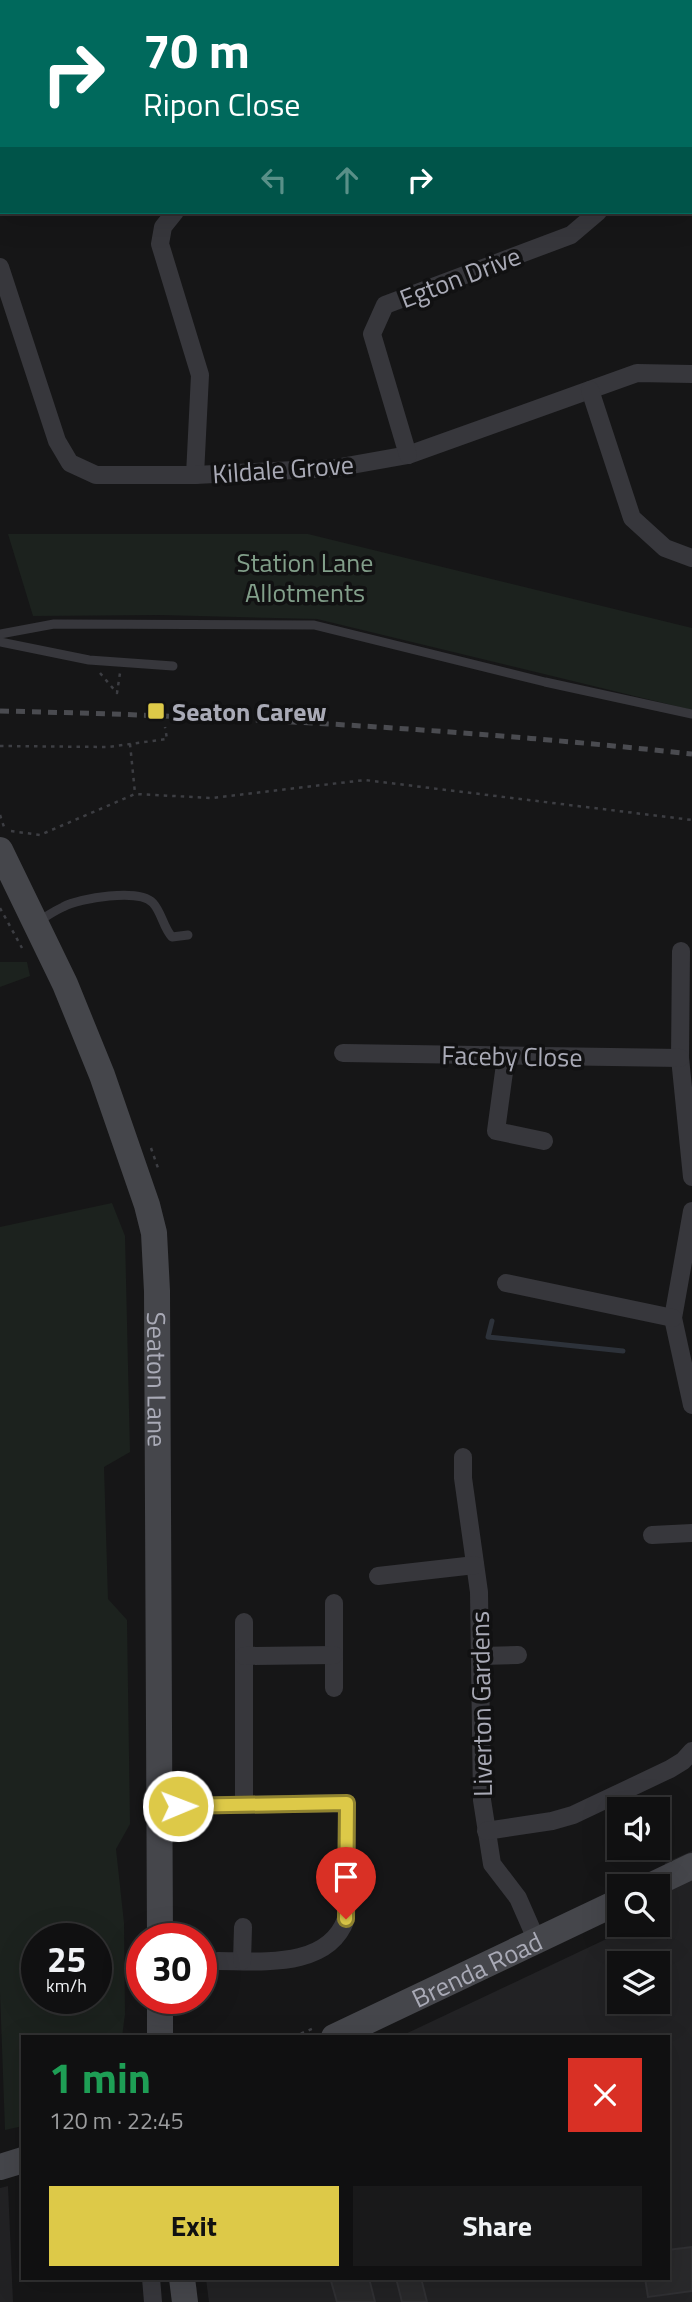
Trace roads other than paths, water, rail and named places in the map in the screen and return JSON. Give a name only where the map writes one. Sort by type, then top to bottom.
[{"type":"main road","name":"Seaton Lane","points":[[2,840],[34,923],[65,984],[102,1075],[148,1205],[154,1233],[157,1291],[160,1923]]},
{"type":"main road","points":[[670,1876],[692,1866]]},
{"type":"main road","name":"Brenda Road","points":[[338,2035],[607,1907]]},
{"type":"main road","points":[[160,2014],[160,2035]]},
{"type":"main road","points":[[182,2280],[186,2302]]},
{"type":"street","points":[[173,214],[163,227],[160,244],[200,375],[195,475]]},
{"type":"street","name":"Egton Drive","points":[[408,454],[372,334],[385,305],[571,235],[596,214]]},
{"type":"street","name":"Kildale Grove","points":[[0,267],[57,441],[70,463],[96,475],[195,475],[335,468],[408,454],[637,373],[692,374]]},
{"type":"street","points":[[590,390],[632,518],[665,548],[692,558]]},
{"type":"street","points":[[681,951],[680,1058],[692,1177]]},
{"type":"street","name":"Faceby Close","points":[[343,1052],[680,1058]]},
{"type":"street","points":[[506,1057],[496,1131],[544,1140]]},
{"type":"street","points":[[692,1211],[673,1318],[692,1405]]},
{"type":"street","points":[[506,1283],[673,1318]]},
{"type":"street","name":"Liverton Gardens","points":[[463,1457],[463,1478],[479,1592],[482,1800],[486,1831],[492,1864],[518,1898],[536,1939]]},
{"type":"street","points":[[652,1535],[692,1534]]},
{"type":"street","points":[[379,1576],[475,1565]]},
{"type":"street","points":[[334,1603],[334,1688]]},
{"type":"street","points":[[244,1622],[244,1804]]},
{"type":"street","points":[[244,1656],[334,1655]]},
{"type":"street","points":[[481,1656],[518,1655]]},
{"type":"street","points":[[486,1831],[552,1821],[573,1815],[670,1769],[692,1751]]},
{"type":"street","points":[[160,1806],[347,1803],[346,1919],[341,1931],[332,1942],[287,1961],[218,1961]]},
{"type":"street","points":[[242,1961],[243,1927]]},
{"type":"street","points":[[150,2280],[153,2302]]},
{"type":"lane","points":[[0,634],[54,624],[314,625],[545,682],[692,714]]},
{"type":"lane","points":[[0,642],[89,660],[173,666]]},
{"type":"lane","points":[[34,923],[65,906],[93,898],[139,896],[152,901],[172,937],[188,935]]},
{"type":"waterway","points":[[492,1321],[488,1337],[623,1351]]},
{"type":"railway","points":[[0,711],[346,725],[519,737],[692,754]]},
{"type":"place","name":"Seaton Carew","points":[[156,711]]},
{"type":"park label","name":"Station Lane Allotments","points":[[305,577]]}]
